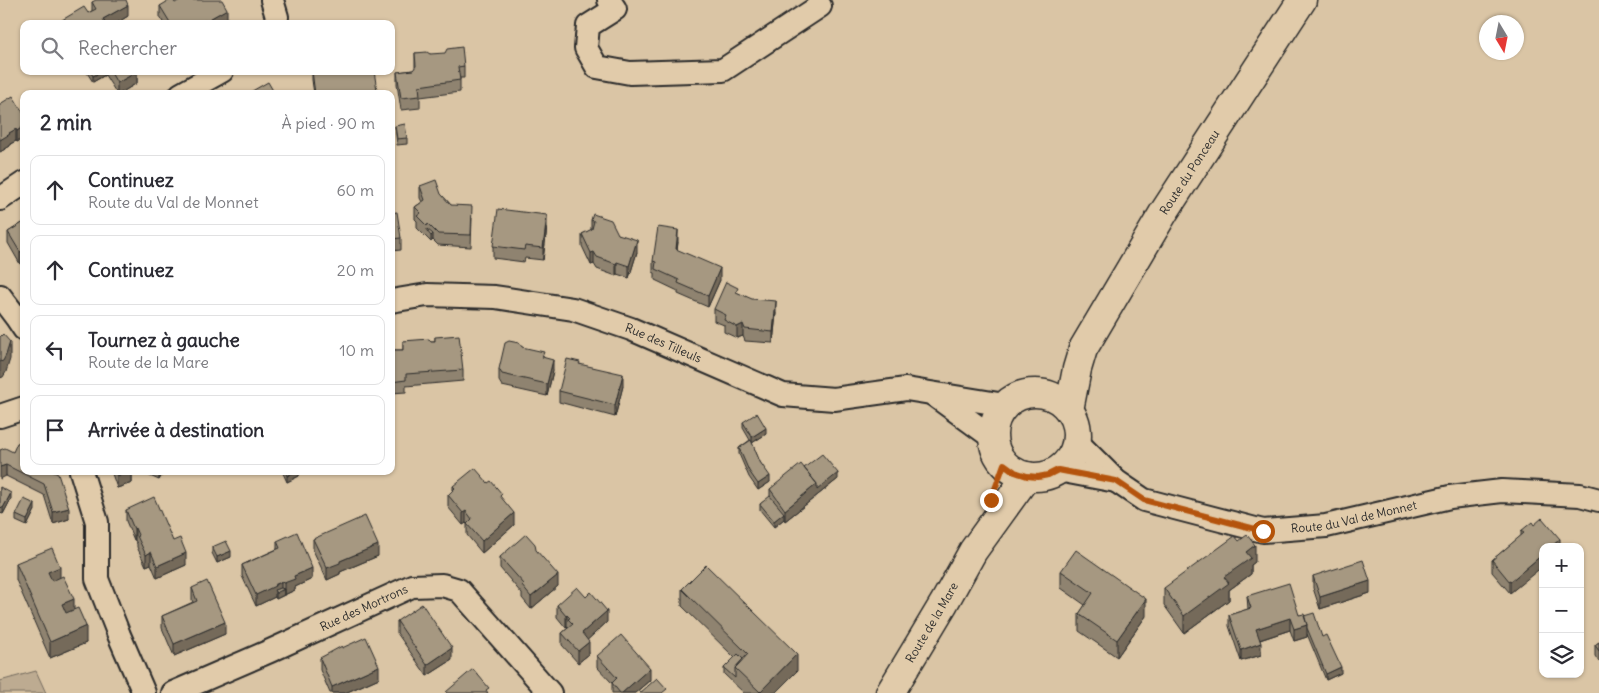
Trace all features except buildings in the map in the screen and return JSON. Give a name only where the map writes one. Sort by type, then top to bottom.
[{"type":"street","points":[[272,0],[276,20]]},
{"type":"street","points":[[609,0],[615,9],[588,26],[586,48],[597,67],[630,73],[723,70],[820,6]]},
{"type":"street","name":"Route du Ponceau","points":[[1069,410],[1077,368],[1083,349],[1164,212],[1302,0]]},
{"type":"street","points":[[188,90],[215,75]]},
{"type":"street","points":[[0,200],[20,186]]},
{"type":"street","name":"Rue des Tilleuls","points":[[395,300],[427,295],[495,297],[573,309],[631,330],[783,395],[834,399],[906,389],[1005,405]]},
{"type":"street","points":[[0,296],[20,324]]},
{"type":"street","name":"Route du Ponceau","points":[[1040,393],[1083,349]]},
{"type":"street","name":"Rue des Tilleuls","points":[[931,393],[992,438]]},
{"type":"street","points":[[1027,393],[1040,393],[1051,396],[1069,410],[1077,430],[1073,453],[1066,463],[1048,475],[1038,477],[1016,470],[994,447],[992,438],[998,414],[1005,405],[1015,397],[1027,393]]},
{"type":"street","points":[[0,416],[20,409]]},
{"type":"street","name":"Route du Val de Monnet","points":[[1076,442],[1116,481],[1144,500],[1263,531],[1326,526],[1450,497],[1502,491],[1580,495],[1599,500]]},
{"type":"street","name":"Route de la Mare","points":[[890,693],[944,603],[1016,470]]},
{"type":"street","name":"Route du Val de Monnet","points":[[1058,470],[1116,481]]},
{"type":"street","points":[[82,475],[97,522],[97,579],[144,693]]},
{"type":"street","name":"Rue des Mortrons","points":[[174,693],[412,586],[442,585],[459,590],[550,693]]},
{"type":"shaded area","points":[[36,671],[46,693],[0,693],[0,681]]},
{"type":"route","points":[[991,500],[1004,464],[1015,472],[1027,476],[1038,477],[1058,470],[1116,481],[1144,500],[1263,531]]}]
